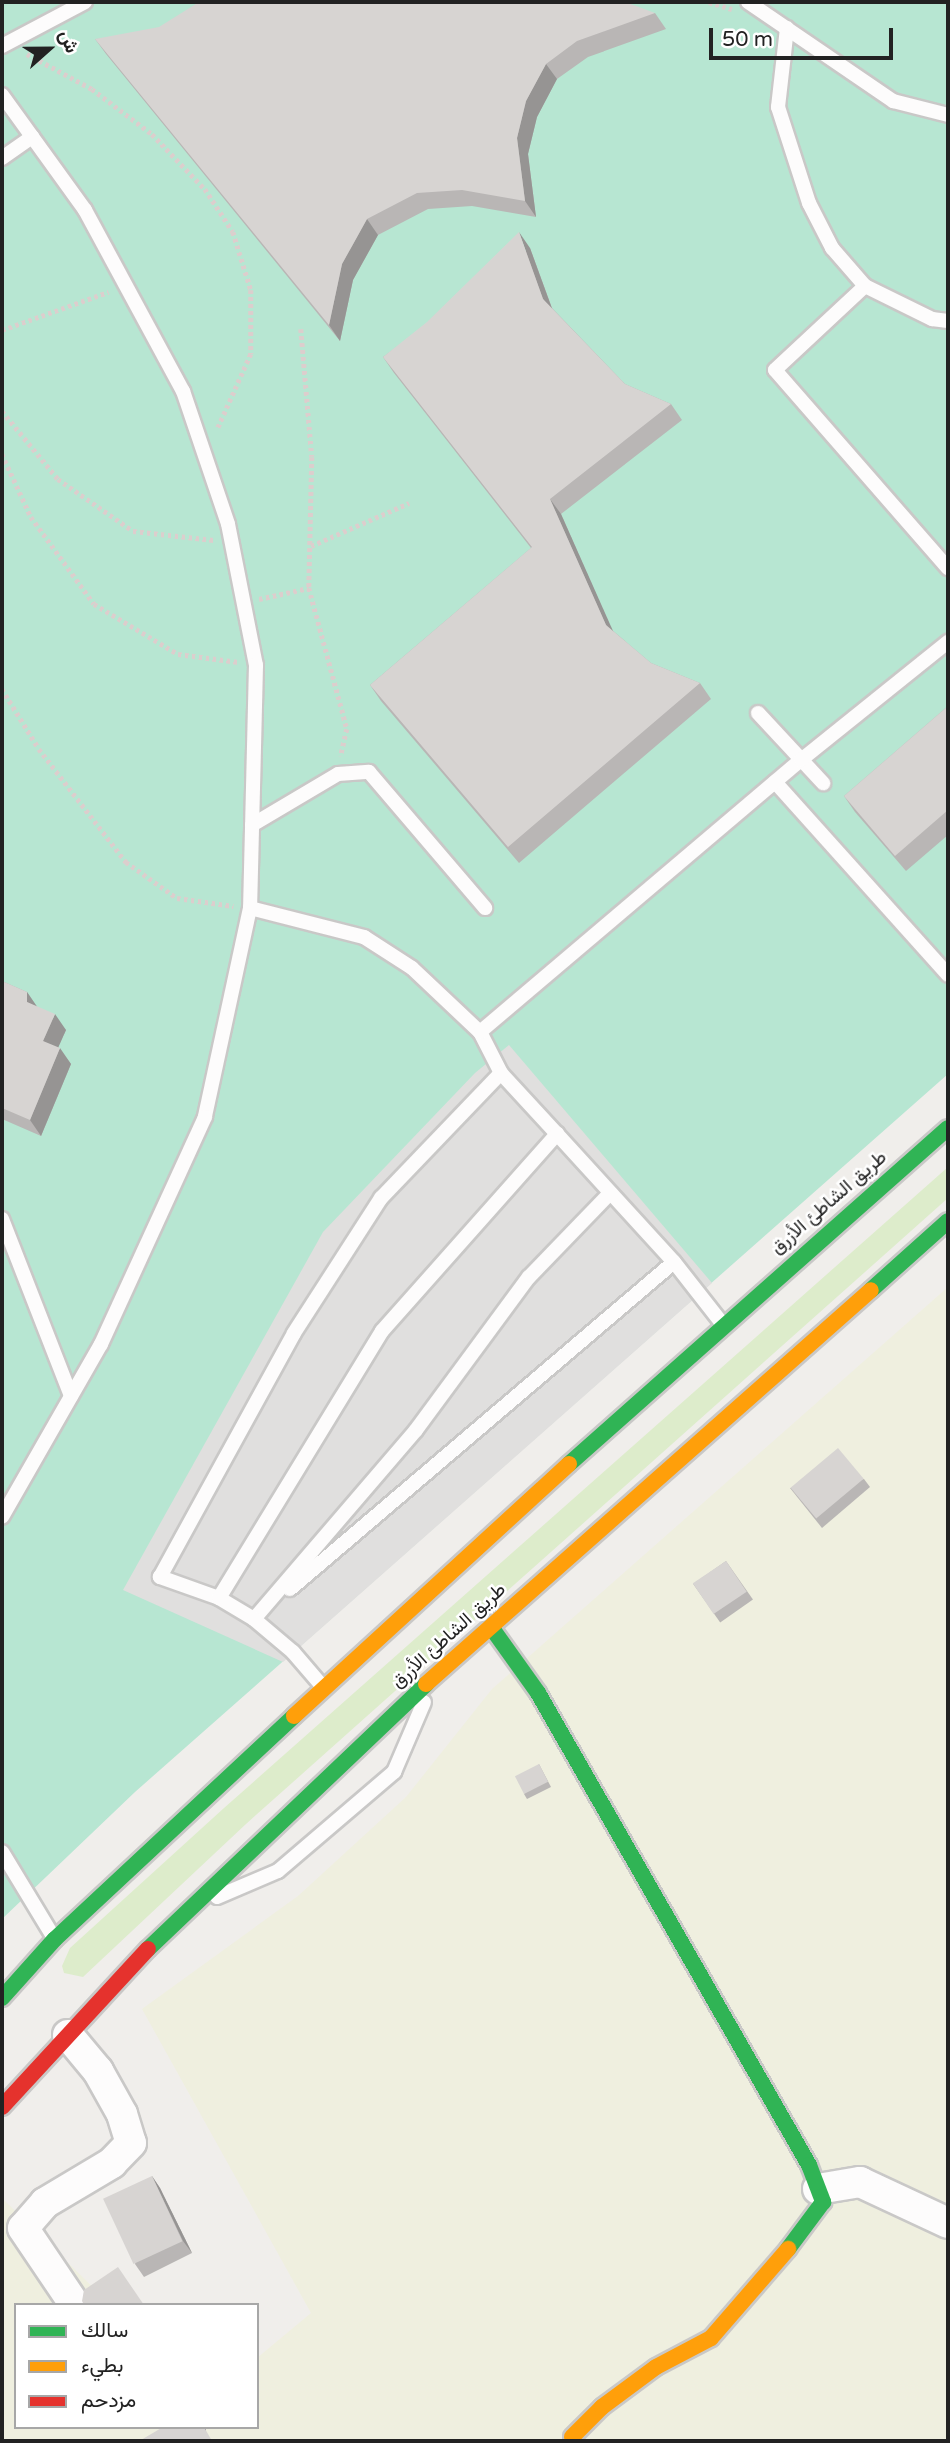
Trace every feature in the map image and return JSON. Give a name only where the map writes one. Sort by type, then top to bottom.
[{"type":"main road","name":"طريق الشاطئ الأزرق","points":[[2,1998],[55,1940],[324,1688],[722,1324],[948,1128]]},
{"type":"main road","name":"طريق الشاطئ الأزرق","points":[[2,2108],[181,1913],[434,1677],[948,1221]]},
{"type":"main road","points":[[491,1627],[538,1693],[808,2165],[823,2202],[812,2221],[711,2338],[656,2367],[602,2407],[569,2440]]},
{"type":"street","points":[[68,2035],[98,2071],[122,2114],[131,2143],[112,2163],[44,2203],[23,2228],[74,2303]]},
{"type":"street","points":[[818,2189],[860,2182],[948,2223]]},
{"type":"lane","points":[[4,45],[85,2]]},
{"type":"lane","points":[[748,2],[893,101],[948,115]]},
{"type":"lane","points":[[787,28],[778,107],[809,203],[832,248],[865,286],[932,319],[948,321]]},
{"type":"lane","points":[[2,95],[85,210],[183,391],[232,542],[256,665],[250,908],[205,1117],[101,1344],[2,1517]]},
{"type":"lane","points":[[2,158],[32,137]]},
{"type":"lane","points":[[865,286],[775,370],[948,568]]},
{"type":"lane","points":[[480,1032],[801,760],[948,642]]},
{"type":"lane","points":[[758,713],[822,783]]},
{"type":"lane","points":[[252,825],[338,774],[369,772],[485,908]]},
{"type":"lane","points":[[775,782],[948,975]]},
{"type":"lane","points":[[250,908],[364,937],[412,968],[480,1032],[501,1073],[674,1262],[722,1324]]},
{"type":"lane","points":[[324,1688],[293,1653],[254,1619],[219,1598],[160,1577],[294,1333],[381,1198],[501,1073]]},
{"type":"lane","points":[[219,1598],[382,1331],[557,1135]]},
{"type":"lane","points":[[254,1619],[416,1430],[529,1277],[610,1193]]},
{"type":"lane","points":[[2,1219],[71,1396]]},
{"type":"lane","points":[[254,1619],[674,1262]]},
{"type":"lane","points":[[181,1913],[278,1871],[394,1772],[434,1677]]},
{"type":"lane","points":[[2,1852],[55,1940]]},
{"type":"path","points":[[4,45],[92,89],[152,134],[205,189],[233,232],[251,290],[251,354],[205,457]]},
{"type":"path","points":[[2,330],[125,285]]},
{"type":"path","points":[[301,329],[312,457],[309,588],[347,729],[338,774]]},
{"type":"path","points":[[2,411],[58,479],[133,531],[232,542]]},
{"type":"path","points":[[2,454],[31,517],[94,604],[178,654],[256,665]]},
{"type":"path","points":[[311,546],[409,503]]},
{"type":"path","points":[[244,602],[309,588]]},
{"type":"path","points":[[2,689],[38,749],[126,862],[177,898],[250,908]]},
{"type":"green space","points":[[2,2],[948,2],[948,1074],[135,1792],[2,1919]]},
{"type":"green space","points":[[948,1167],[948,1198],[246,1824],[83,1977],[64,1973],[62,1966],[70,1948],[224,1808]]},
{"type":"green space","points":[[948,1287],[948,2441],[2,2441],[2,2198],[109,2303],[14,2303],[14,2429],[259,2429],[259,2356],[311,2313],[142,2009],[298,1896],[406,1797],[492,1689]]},
{"type":"shaded area","points":[[509,1045],[712,1283],[283,1662],[123,1590],[323,1232],[475,1073]]},
{"type":"building","points":[[199,2],[625,2],[655,13],[577,41],[546,64],[526,101],[517,138],[525,201],[462,190],[417,193],[367,219],[342,264],[329,325],[95,39],[159,27]]},
{"type":"building","points":[[519,232],[543,299],[625,384],[671,404],[550,499],[606,625],[651,663],[700,683],[508,847],[370,685],[532,547],[383,357],[427,322]]},
{"type":"building","points":[[948,706],[948,810],[895,856],[844,796]]},
{"type":"building","points":[[2,981],[27,992],[27,1002],[55,1014],[43,1041],[60,1048],[30,1120],[2,1108]]},
{"type":"building","points":[[838,1448],[864,1479],[816,1518],[791,1488]]},
{"type":"building","points":[[726,1561],[747,1592],[714,1614],[693,1583]]},
{"type":"building","points":[[539,1764],[548,1782],[524,1794],[515,1776]]},
{"type":"building","points":[[152,2176],[182,2241],[133,2264],[103,2199]]},
{"type":"building","points":[[118,2267],[143,2303],[83,2303],[84,2290]]},
{"type":"building","points":[[160,2429],[205,2429],[212,2441],[142,2441]]},
{"type":"traffic: fast","points":[[569,1464],[948,1128]]},
{"type":"traffic: fast","points":[[871,1290],[948,1221]]},
{"type":"traffic: fast","points":[[491,1627],[538,1693],[809,2165],[823,2202],[788,2249]]},
{"type":"traffic: fast","points":[[148,1949],[426,1684]]},
{"type":"traffic: fast","points":[[2,1998],[55,1939],[294,1716]]},
{"type":"traffic: slow","points":[[426,1684],[871,1290]]},
{"type":"traffic: slow","points":[[294,1716],[569,1464]]},
{"type":"traffic: slow","points":[[572,2437],[602,2407],[656,2367],[711,2338],[788,2249]]},
{"type":"traffic: jam","points":[[2,2107],[148,1949]]}]
